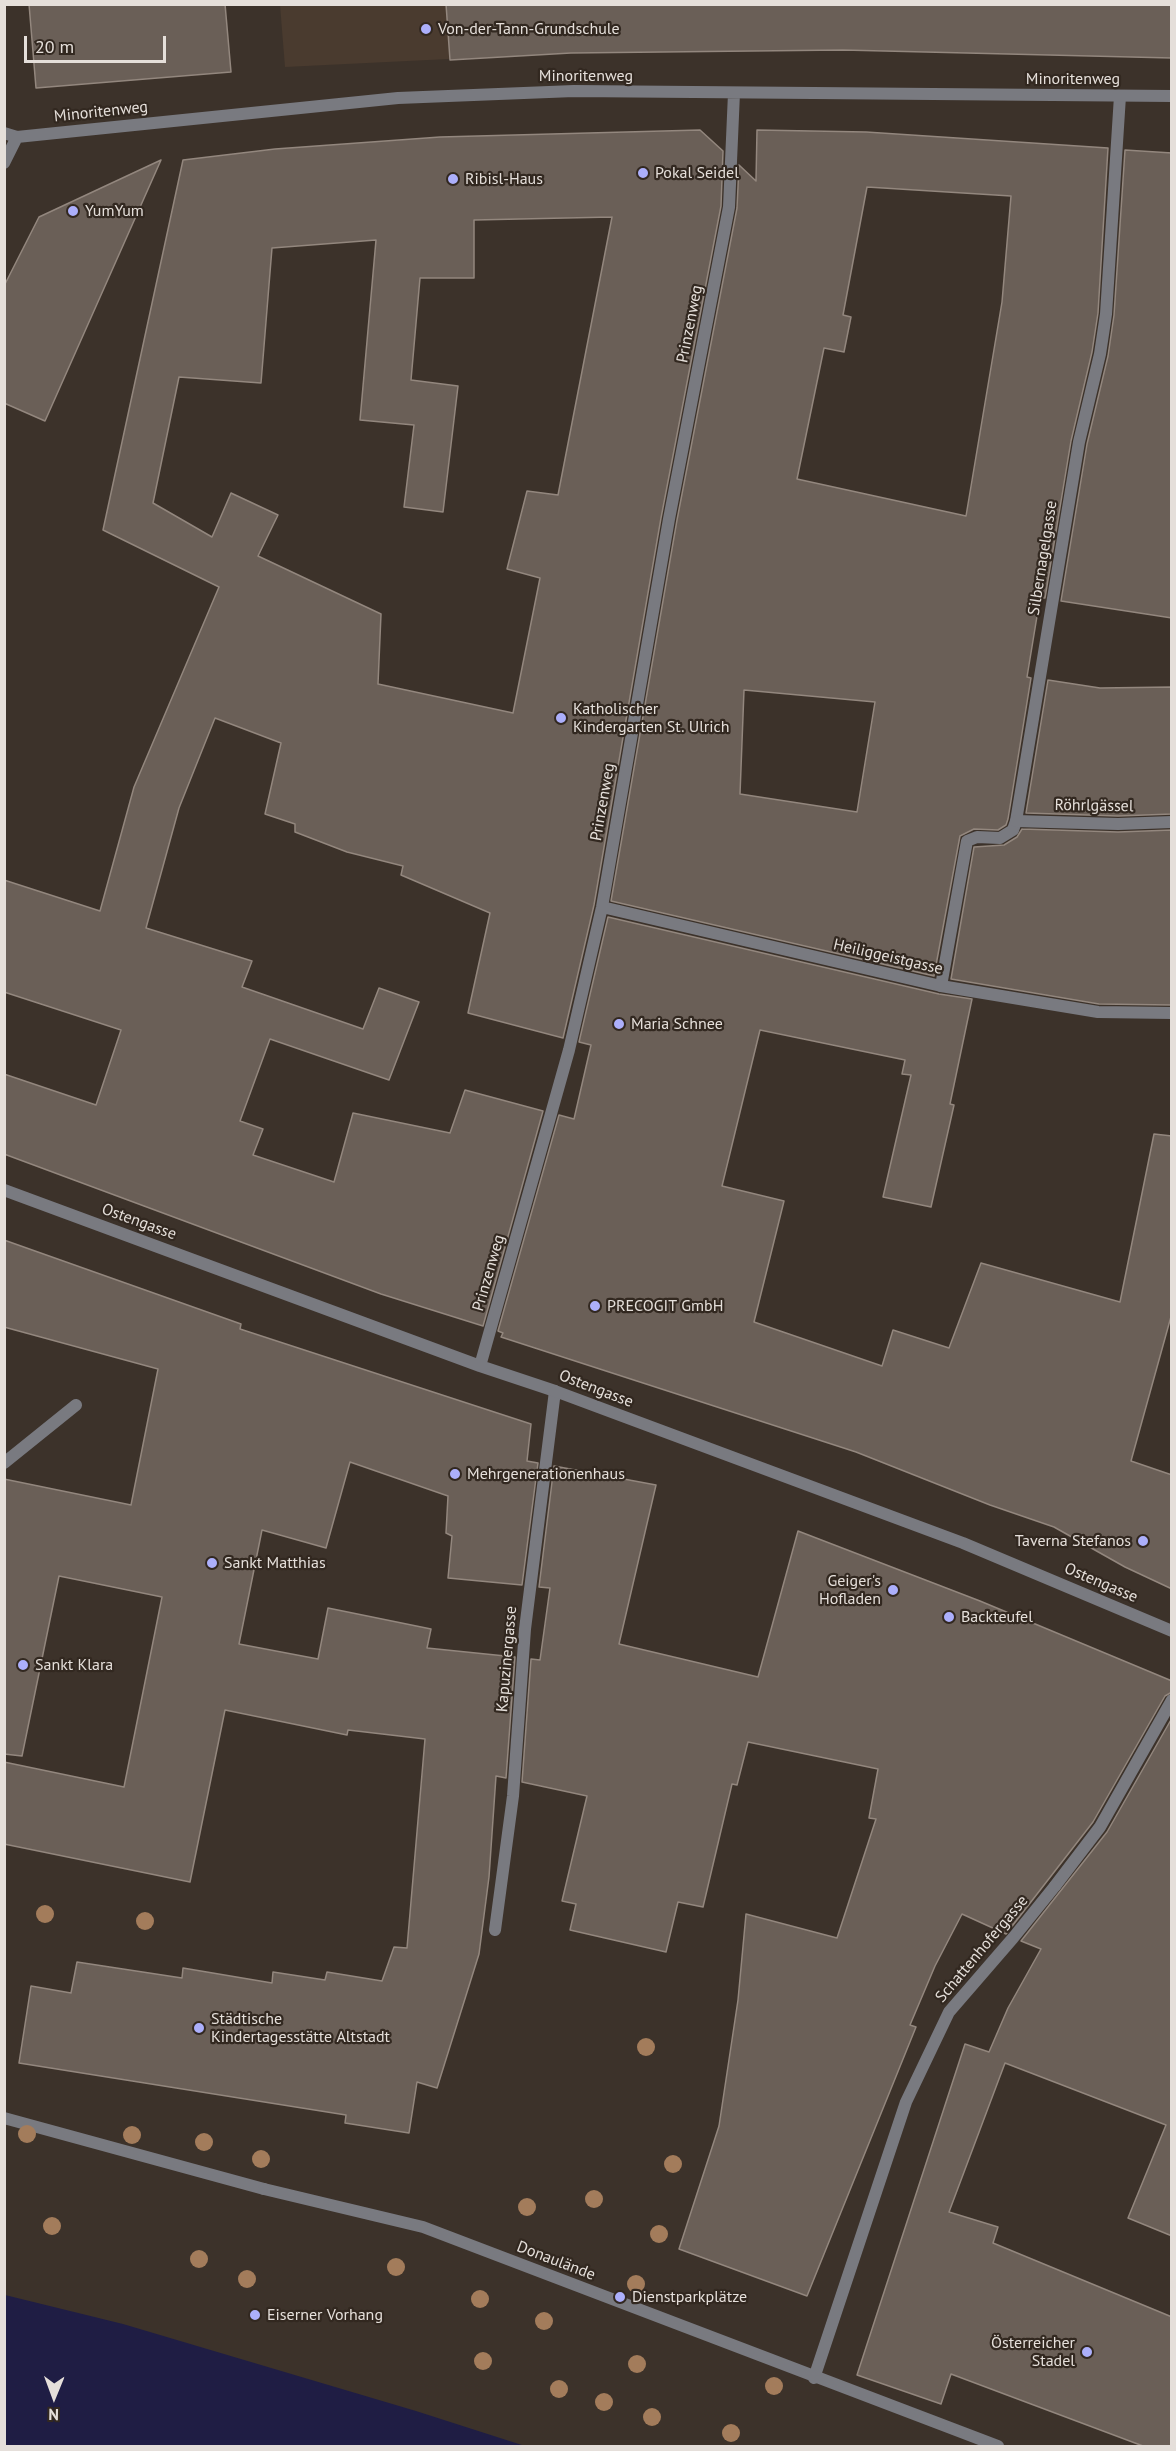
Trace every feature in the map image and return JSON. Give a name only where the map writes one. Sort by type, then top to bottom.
[{"type":"street","name":"Minoritenweg","points":[[11,135],[398,99],[574,91],[1172,96]]},
{"type":"street","name":"Prinzenweg","points":[[480,1366],[569,1050],[602,908],[669,519],[729,207],[734,93]]},
{"type":"street","name":"Silbernagelgasse","points":[[1016,821],[1079,442],[1100,354],[1106,314],[1120,96]]},
{"type":"street","points":[[4,163],[11,135]]},
{"type":"street","points":[[941,986],[967,841],[977,837],[1000,838],[1013,830],[1016,821]]},
{"type":"street","name":"Röhrlgässel","points":[[1016,821],[1118,824],[1172,822]]},
{"type":"street","name":"Heiliggeistgasse","points":[[602,908],[941,986],[1098,1012],[1172,1013]]},
{"type":"street","name":"Ostengasse","points":[[4,1190],[963,1543],[1172,1630]]},
{"type":"street","name":"Kapuzinergasse","points":[[495,1930],[513,1797],[525,1629],[555,1391]]},
{"type":"street","points":[[4,1463],[76,1405]]},
{"type":"street","name":"Schattenhofergasse","points":[[814,2378],[906,2102],[949,2012],[1013,1938],[1100,1827],[1172,1700]]},
{"type":"street","name":"Donaulände","points":[[4,2118],[264,2189],[423,2228],[998,2446]]},
{"type":"shaded area","name":"Von-der-Tann-Grundschule","points":[[280,5],[568,5],[571,53],[285,67]]},
{"type":"shaded area","points":[[5,2295],[123,2324],[416,2411],[525,2446],[5,2446]]},
{"type":"building","points":[[29,4],[225,4],[231,72],[36,88]]},
{"type":"building","points":[[446,4],[1172,4],[1172,58],[843,50],[571,53],[450,60]]},
{"type":"building","points":[[700,130],[723,151],[721,206],[661,518],[594,905],[563,1038],[468,1013],[490,913],[401,875],[403,866],[347,852],[295,832],[295,824],[265,814],[281,743],[215,718],[179,808],[146,928],[252,961],[242,987],[363,1029],[379,988],[419,1002],[389,1080],[270,1039],[240,1121],[263,1129],[253,1155],[334,1182],[353,1113],[450,1133],[465,1090],[543,1111],[483,1326],[381,1294],[4,1154],[4,1074],[96,1105],[121,1030],[4,992],[4,880],[100,911],[134,787],[219,587],[103,530],[183,160],[275,149],[440,137]],"holes":[[[612,217],[558,495],[527,491],[507,569],[540,578],[513,713],[378,684],[381,614],[258,556],[278,515],[231,493],[212,537],[153,503],[179,377],[261,383],[272,248],[376,240],[360,420],[414,425],[404,507],[443,512],[458,386],[411,380],[420,278],[474,278],[474,220]]]},
{"type":"building","points":[[757,130],[866,132],[1108,148],[1098,313],[1092,352],[1071,441],[1045,598],[1040,598],[1027,677],[1031,678],[1008,819],[1006,825],[998,830],[974,829],[960,836],[934,976],[611,901],[677,520],[737,208],[739,165],[756,181]],"holes":[[[867,187],[1011,196],[1002,302],[966,516],[797,479],[824,348],[844,352],[851,317],[843,315]],[[744,690],[875,702],[857,812],[740,794]]]},
{"type":"building","points":[[1125,150],[1172,153],[1172,618],[1061,601],[1087,444],[1108,356],[1114,315]]},
{"type":"building","points":[[161,160],[45,421],[4,403],[4,286],[39,217]]},
{"type":"building","points":[[1048,680],[1100,688],[1172,687],[1172,814],[1118,816],[1026,813]]},
{"type":"building","points":[[1022,829],[1118,832],[1172,830],[1172,1005],[1099,1004],[951,979],[974,847],[1004,845],[1017,837]]},
{"type":"building","points":[[608,917],[939,994],[972,999],[950,1104],[954,1105],[931,1207],[883,1197],[911,1075],[902,1074],[905,1060],[760,1030],[722,1186],[784,1201],[754,1322],[882,1366],[893,1330],[949,1348],[981,1263],[1120,1302],[1154,1134],[1172,1136],[1172,1313],[1131,1461],[1172,1475],[1172,1589],[1125,1567],[1054,1527],[990,1505],[856,1452],[501,1337],[503,1333],[498,1331],[559,1115],[574,1119],[591,1045],[579,1042]]},
{"type":"building","points":[[4,1240],[241,1324],[240,1329],[531,1424],[527,1461],[538,1463],[522,1585],[448,1578],[452,1536],[446,1533],[448,1496],[350,1462],[326,1548],[262,1530],[239,1644],[318,1659],[328,1608],[431,1629],[427,1648],[515,1657],[506,1778],[496,1776],[489,1877],[479,1954],[437,2088],[417,2082],[409,2133],[345,2123],[346,2115],[19,2063],[31,1986],[71,1993],[77,1962],[182,1978],[183,1968],[272,1983],[273,1972],[325,1980],[327,1972],[382,1981],[394,1947],[407,1948],[425,1739],[348,1730],[347,1735],[225,1710],[190,1882],[4,1844],[4,1762],[124,1787],[162,1597],[59,1576],[22,1756],[4,1754],[4,1479],[131,1505],[158,1369],[4,1327]]},
{"type":"building","points":[[554,1466],[656,1485],[619,1644],[758,1677],[798,1531],[980,1601],[1172,1681],[1172,1692],[1165,1696],[1093,1822],[1006,1934],[962,1914],[935,1966],[910,2025],[916,2027],[807,2296],[679,2249],[719,2126],[738,2000],[746,1914],[837,1938],[876,1819],[869,1818],[878,1769],[748,1742],[737,1785],[732,1784],[703,1907],[678,1902],[666,1952],[570,1930],[576,1904],[562,1901],[587,1796],[522,1782],[531,1659],[540,1660],[550,1588],[539,1587]]},
{"type":"building","points":[[1172,1718],[1172,2236],[1128,2218],[1166,2125],[1005,2063],[949,2212],[998,2227],[993,2243],[1172,2317],[1172,2446],[1143,2446],[951,2374],[941,2404],[857,2375],[965,2044],[989,2052],[1008,2008],[1041,1949],[1021,1941],[1107,1832]]},
{"type":"place","name":"Von-der-Tann-Grundschule","points":[[426,29]]},
{"type":"place","name":"Pokal Seidel","points":[[643,173]]},
{"type":"place","name":"Ribisl-Haus","points":[[453,179]]},
{"type":"place","name":"YumYum","points":[[73,211]]},
{"type":"place","name":"Katholischer Kindergarten St. Ulrich","points":[[561,718]]},
{"type":"place","name":"Maria Schnee","points":[[619,1024]]},
{"type":"place","name":"PRECOGIT GmbH","points":[[595,1306]]},
{"type":"place","name":"Mehrgenerationenhaus","points":[[455,1474]]},
{"type":"place","name":"Taverna Stefanos","points":[[1143,1541]]},
{"type":"place","name":"Sankt Matthias","points":[[212,1563]]},
{"type":"place","name":"Geiger's Hofladen","points":[[893,1590]]},
{"type":"place","name":"Backteufel","points":[[949,1617]]},
{"type":"place","name":"Sankt Klara","points":[[23,1665]]},
{"type":"place","name":"Städtische Kindertagesstätte Altstadt","points":[[199,2028]]},
{"type":"place","name":"Dienstparkplätze","points":[[620,2297]]},
{"type":"place","name":"Eiserner Vorhang","points":[[255,2315]]},
{"type":"place","name":"Österreicher Stadel","points":[[1087,2352]]}]
